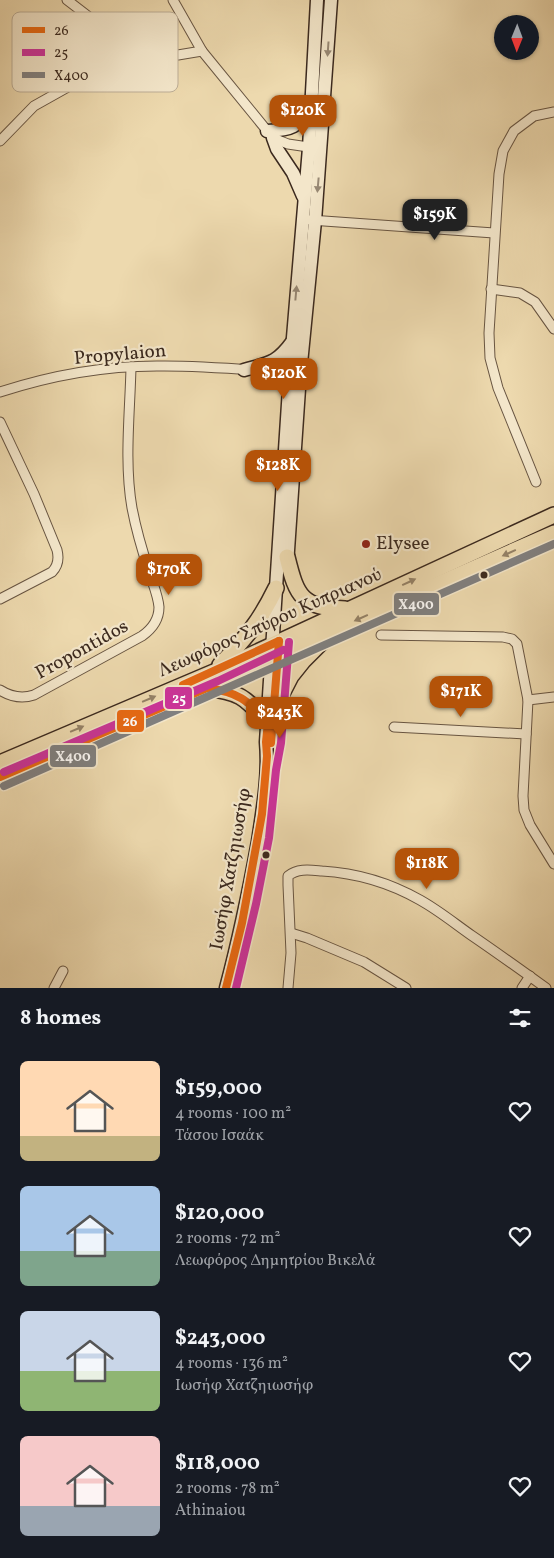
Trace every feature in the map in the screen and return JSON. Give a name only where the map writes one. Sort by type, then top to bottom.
[{"type":"main road","points":[[304,201],[315,148],[312,102],[317,0]]},
{"type":"main road","points":[[275,650],[276,588],[315,148],[331,0]]},
{"type":"main road","points":[[275,650],[287,558],[295,373],[292,342],[309,220],[294,174],[270,135],[294,126],[305,115],[312,102]]},
{"type":"main road","points":[[244,370],[276,359],[282,355],[292,342]]},
{"type":"main road","name":"Λεωφόρος Σπύρου Κυπριανού","points":[[0,778],[207,688],[349,609],[554,515]]},
{"type":"main road","name":"Λεωφόρος Σπύρου Κυπριανού","points":[[0,762],[214,672],[333,630],[554,533]]},
{"type":"main road","points":[[287,558],[296,588],[305,600],[324,608],[349,609]]},
{"type":"main road","points":[[214,672],[244,641],[266,610],[276,588]]},
{"type":"main road","points":[[207,688],[225,690],[271,715],[291,676],[333,630]]},
{"type":"main road","name":"Ιωσήφ Χατζηιωσήφ","points":[[226,988],[253,871],[262,814],[267,756],[266,742],[271,715],[275,650]]},
{"type":"street","points":[[67,0],[83,12]]},
{"type":"street","points":[[173,0],[202,51],[270,135],[281,143],[315,148]]},
{"type":"street","points":[[178,55],[202,51]]},
{"type":"street","points":[[0,141],[34,106],[59,92]]},
{"type":"street","points":[[536,482],[498,388],[490,358],[491,289],[499,174],[503,151],[514,131],[534,116],[554,112]]},
{"type":"street","points":[[309,220],[494,233]]},
{"type":"street","points":[[491,289],[520,293],[535,302],[554,329]]},
{"type":"street","name":"Propylaion","points":[[0,392],[17,386],[64,376],[131,367],[166,366],[295,373]]},
{"type":"street","name":"Propontidos","points":[[0,690],[15,697],[25,697],[34,694],[142,636],[155,622],[158,613],[158,600],[136,526],[130,491],[131,367]]},
{"type":"street","points":[[0,422],[34,494],[54,542],[58,557],[57,564],[52,572],[0,599]]},
{"type":"street","points":[[381,635],[503,637],[512,638],[515,641],[519,649],[528,700],[522,801],[526,816],[533,830],[554,864]]},
{"type":"street","points":[[528,700],[554,697]]},
{"type":"street","points":[[394,727],[526,734]]},
{"type":"street","points":[[288,988],[291,953],[288,876],[303,870],[332,871],[359,876],[398,889],[421,900],[546,988]]},
{"type":"street","points":[[291,933],[364,962],[406,988]]},
{"type":"street","points":[[54,988],[63,971]]},
{"type":"street","points":[[522,988],[530,976]]},
{"type":"transit line","name":"X400","points":[[4,786],[554,544]]},
{"type":"transit line","name":"26","points":[[183,685],[279,641]]},
{"type":"transit line","name":"26","points":[[271,743],[279,641]]},
{"type":"transit line","name":"25","points":[[236,988],[269,838],[276,770],[281,743],[289,642]]},
{"type":"transit line","name":"25","points":[[4,772],[218,681],[283,650]]},
{"type":"transit line","name":"26","points":[[0,777],[207,688],[227,692],[241,698],[254,708],[268,722],[262,814],[242,923],[226,988]]},
{"type":"place","name":"Elysee","points":[[366,544]]}]
